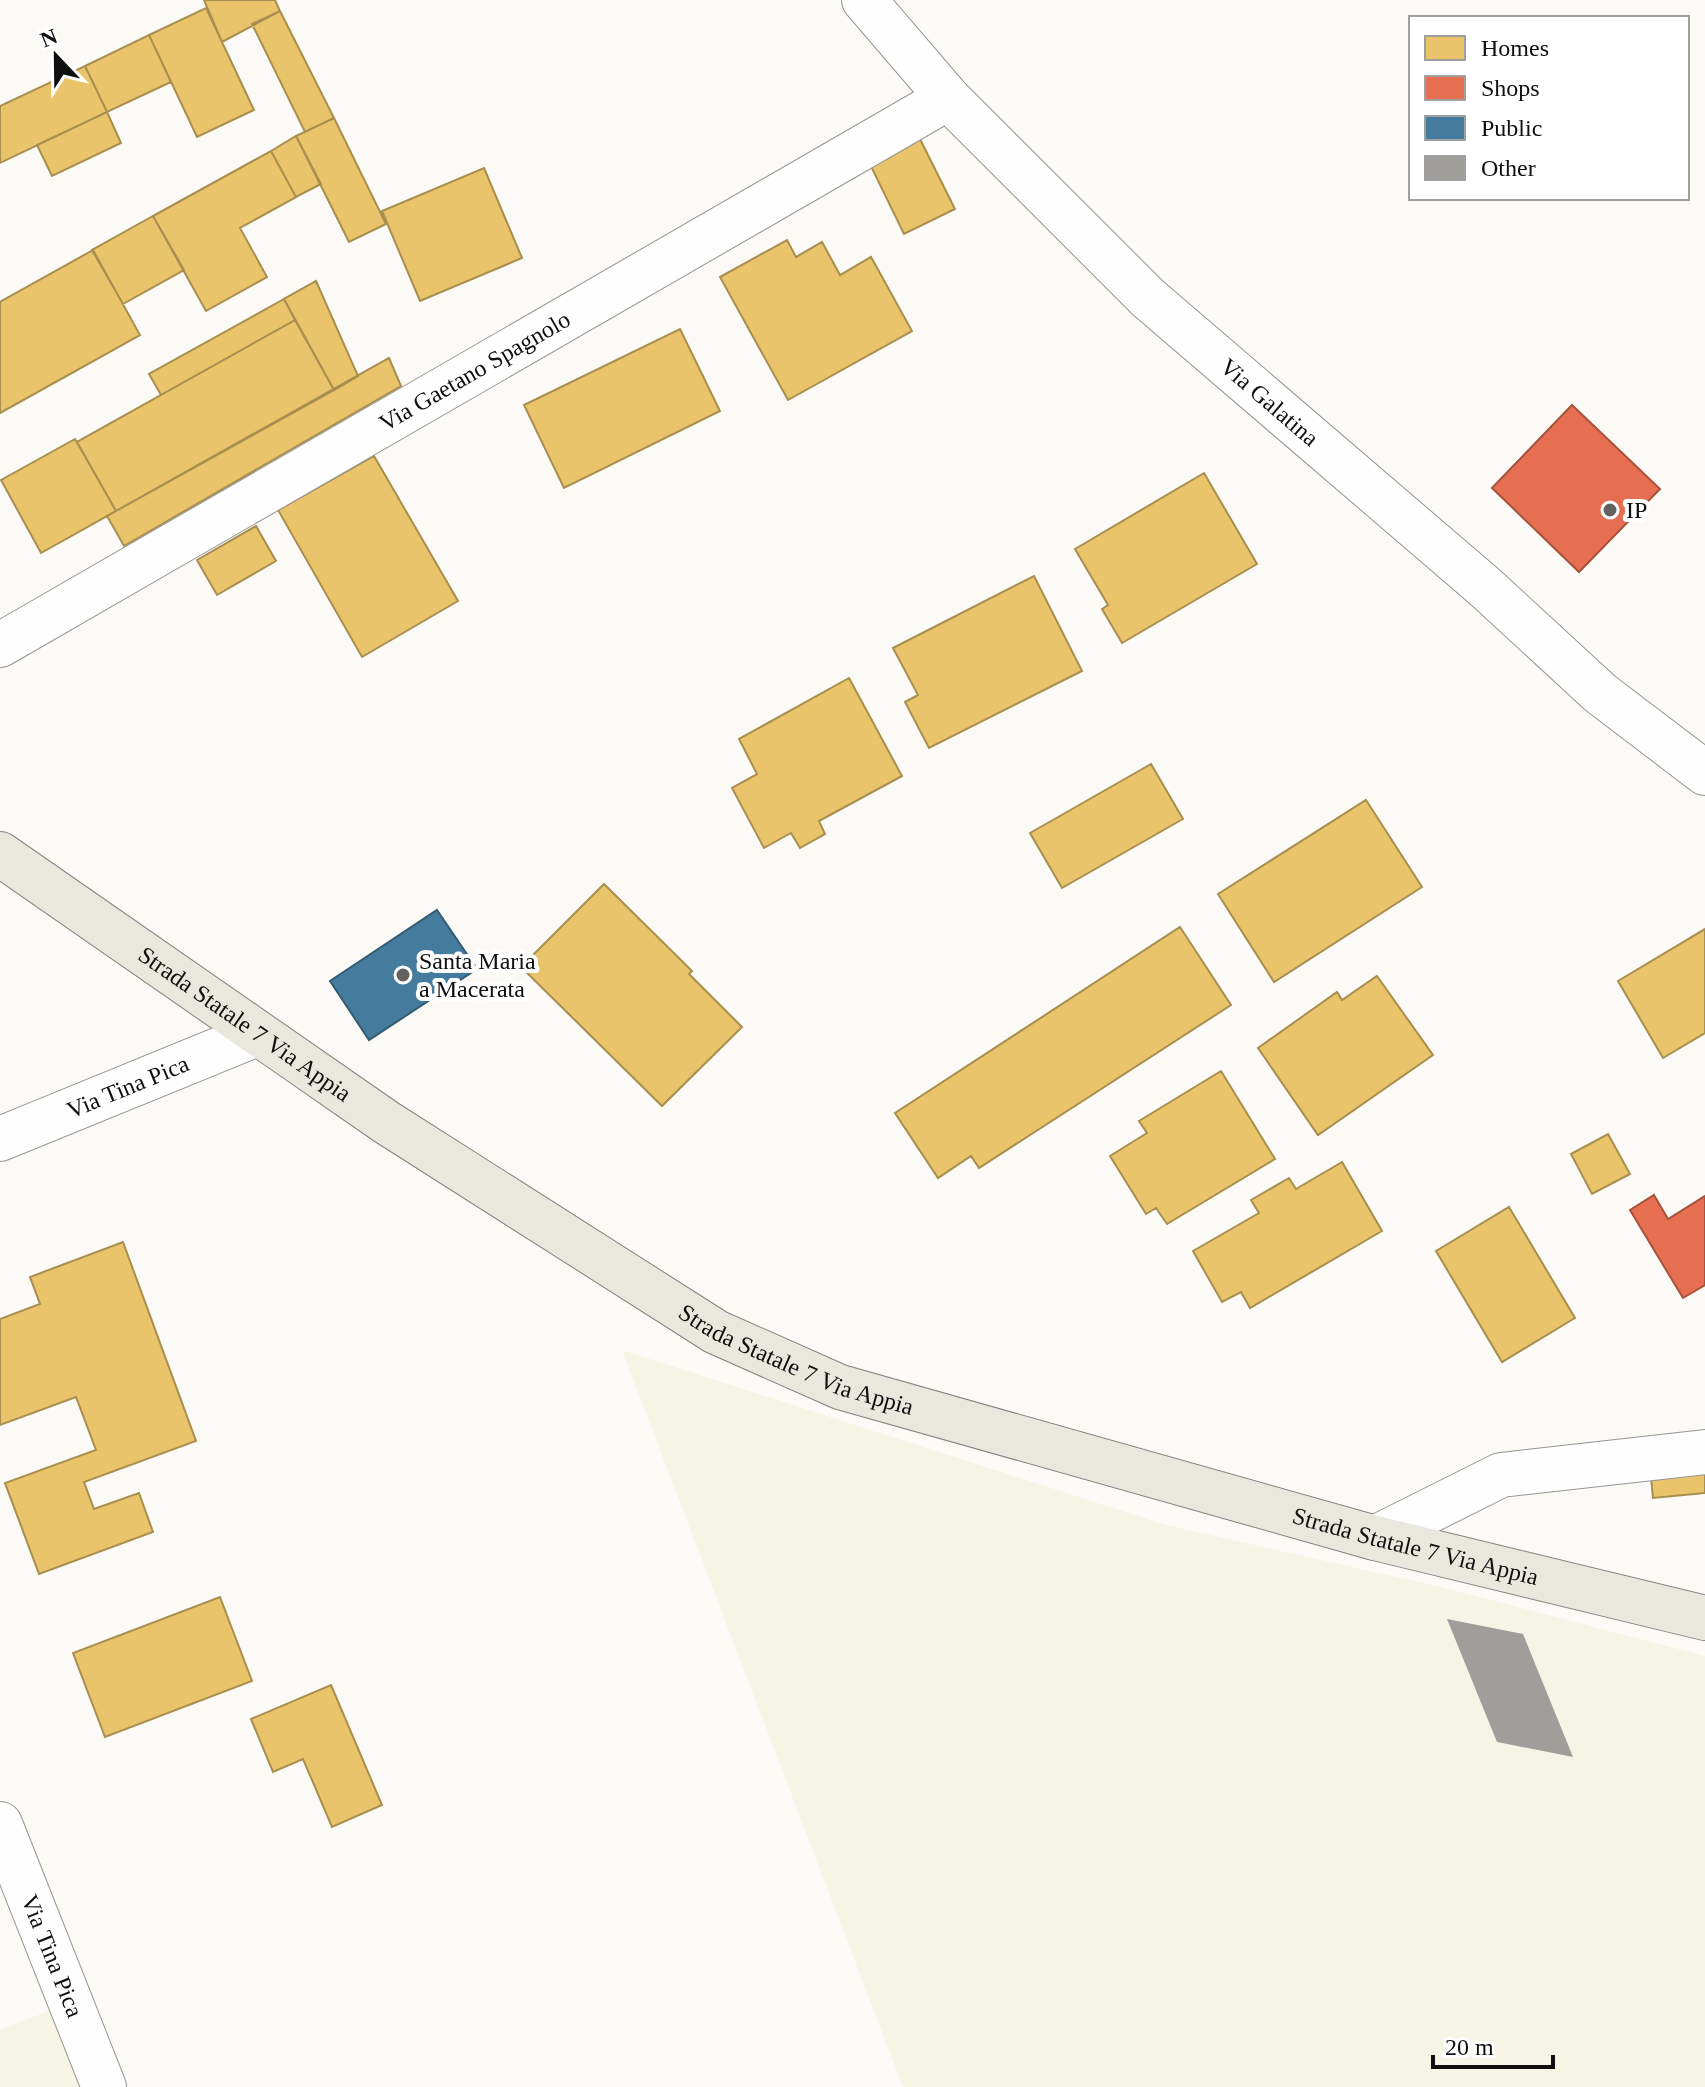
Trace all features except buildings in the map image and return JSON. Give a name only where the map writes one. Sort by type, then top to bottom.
[{"type":"main road","name":"Strada Statale 7 Via Appia","points":[[0,854],[386,1122],[716,1332],[840,1387],[1375,1538],[1705,1618]]},
{"type":"street","name":"Via Galatina","points":[[864,0],[948,98],[1148,298],[1485,587],[1600,693],[1705,773]]},
{"type":"street","name":"Via Gaetano Spagnolo","points":[[0,645],[948,98]]},
{"type":"street","name":"Via Tina Pica","points":[[0,1139],[257,1034]]},
{"type":"street","points":[[1375,1538],[1501,1475],[1705,1452]]},
{"type":"street","name":"Via Tina Pica","points":[[0,1824],[104,2087]]},
{"type":"shaded area","points":[[622,1350],[1166,1525],[1441,1587],[1705,1656],[1705,2087],[903,2087]]},
{"type":"shaded area","points":[[59,2007],[90,2087],[0,2087],[0,2030]]},
{"type":"place","name":"IP","points":[[1610,510]]},
{"type":"place","name":"Santa Maria a Macerata","points":[[403,975]]}]
